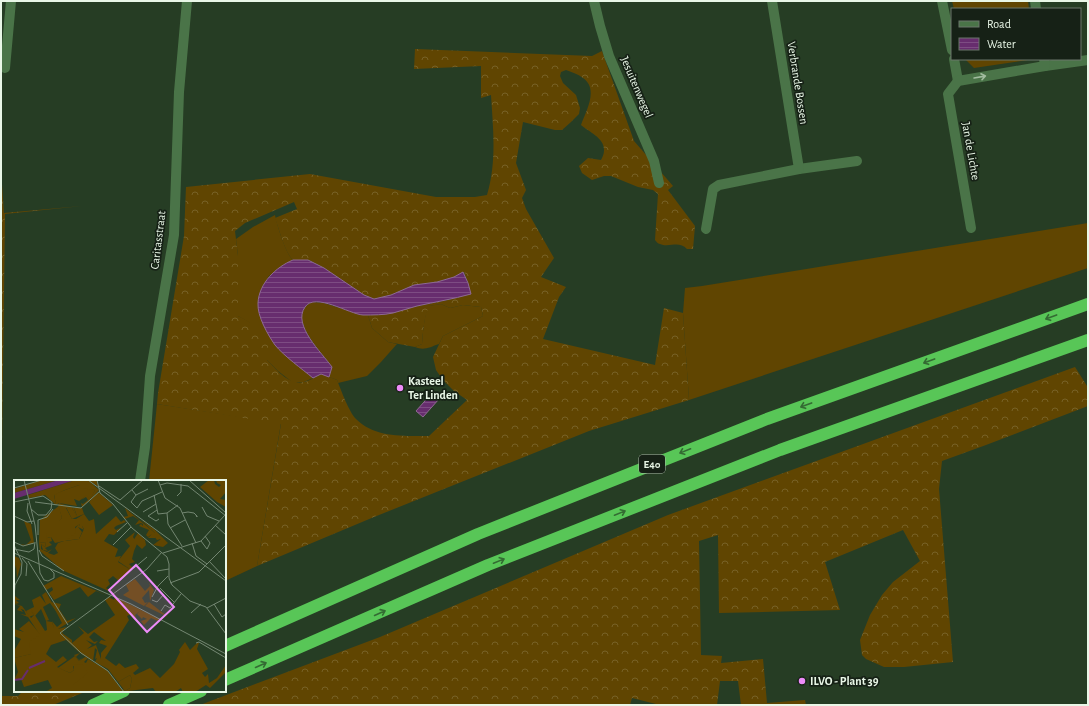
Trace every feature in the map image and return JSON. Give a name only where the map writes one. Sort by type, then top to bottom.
[{"type":"highway","name":"E40","points":[[226,646],[478,534],[760,422],[1088,304]]},
{"type":"highway","points":[[226,680],[488,565],[773,453],[1088,340]]},
{"type":"highway","points":[[94,705],[122,692]]},
{"type":"highway","points":[[169,705],[199,692]]},
{"type":"street","points":[[5,68],[11,1]]},
{"type":"street","name":"Caritasstraat","points":[[140,480],[145,447],[150,376],[174,235],[179,92],[187,1]]},
{"type":"street","name":"Jesuitenwegel","points":[[594,1],[609,56],[654,161],[659,183]]},
{"type":"street","name":"Verbrande Bossen","points":[[772,1],[799,169]]},
{"type":"street","points":[[942,1],[951,45]]},
{"type":"street","points":[[954,60],[958,81],[1044,63],[1088,60]]},
{"type":"street","name":"Jan de Lichte","points":[[958,81],[948,94],[971,228]]},
{"type":"street","points":[[706,229],[713,189],[719,185],[799,169],[857,161]]},
{"type":"street","points":[[110,705],[112,692]]},
{"type":"green space","points":[[952,1],[1028,1],[1029,8],[954,8]]},
{"type":"green space","points":[[415,49],[592,56],[602,51],[634,141],[673,186],[668,190],[695,226],[693,249],[687,249],[681,245],[663,245],[659,244],[655,240],[658,194],[653,190],[638,187],[611,176],[604,176],[592,180],[582,173],[579,166],[588,158],[601,160],[604,152],[604,146],[596,136],[581,125],[591,94],[588,83],[572,72],[566,70],[561,72],[560,76],[563,83],[576,95],[580,108],[579,114],[562,130],[555,130],[523,122],[516,163],[526,190],[522,198],[526,209],[554,258],[541,277],[566,287],[559,297],[543,339],[655,365],[664,308],[683,313],[689,400],[589,431],[374,517],[257,566],[281,424],[157,404],[184,236],[186,187],[310,174],[436,197],[475,197],[487,195],[492,170],[493,132],[491,95],[481,98],[481,66],[414,69]],"holes":[[[294,202],[297,209],[275,218],[290,257],[293,260],[309,260],[324,268],[364,295],[374,299],[391,295],[414,285],[437,282],[454,277],[464,272],[470,294],[392,313],[368,315],[372,328],[388,342],[415,347],[422,344],[423,329],[429,306],[441,304],[450,308],[463,305],[481,307],[483,316],[443,336],[433,357],[436,370],[443,380],[454,391],[467,400],[429,436],[390,435],[372,430],[356,419],[345,401],[337,380],[322,374],[304,382],[293,381],[283,376],[267,360],[268,346],[263,332],[238,316],[238,256],[235,231],[245,223]]]},
{"type":"green space","points":[[966,60],[1028,60],[974,68]]},
{"type":"green space","points":[[1,170],[4,213],[82,206],[5,214],[2,449],[1,449]]},
{"type":"green space","points":[[275,215],[285,246],[293,260],[269,276],[260,292],[276,346],[313,378],[304,382],[292,382],[267,360],[250,323],[238,316],[238,256],[236,239],[253,227]]},
{"type":"green space","points":[[1088,223],[1088,268],[689,400],[683,313],[685,288]]},
{"type":"green space","points":[[312,302],[324,303],[362,315],[368,315],[372,328],[388,342],[397,344],[367,376],[338,383],[337,380],[329,377],[332,367],[314,344],[303,325],[302,316],[304,308]]},
{"type":"green space","points":[[441,304],[450,308],[463,305],[481,307],[483,316],[443,336],[439,344],[424,349],[415,347],[422,344],[428,306]]},
{"type":"green space","points":[[1075,367],[1087,386],[1088,406],[942,461],[939,489],[953,662],[904,667],[884,667],[866,659],[862,655],[860,640],[870,615],[882,595],[893,582],[920,561],[903,530],[825,562],[840,610],[719,613],[718,535],[699,541],[701,655],[722,656],[721,663],[763,659],[767,703],[805,700],[806,705],[741,705],[738,681],[720,681],[717,705],[660,705],[632,698],[630,705],[200,705],[380,637],[668,515]]},
{"type":"green space","points":[[157,404],[281,423],[257,566],[226,581],[226,480],[149,480]]},
{"type":"green space","points":[[22,692],[85,692],[53,705],[1,705],[1,696],[18,696]]},
{"type":"water","points":[[293,260],[308,260],[324,268],[364,295],[374,299],[391,295],[414,285],[437,282],[454,277],[463,272],[471,294],[393,313],[378,315],[357,314],[324,303],[310,303],[305,307],[302,314],[302,322],[305,330],[316,347],[332,367],[329,377],[321,374],[313,378],[288,358],[275,345],[269,336],[259,314],[259,296],[265,282],[280,267]]},
{"type":"water","points":[[432,393],[439,399],[423,417],[416,411]]},
{"type":"place","name":"Kasteel Ter Linden","points":[[400,388]]},
{"type":"place","name":"ILVO - Plant 39","points":[[802,681]]}]
